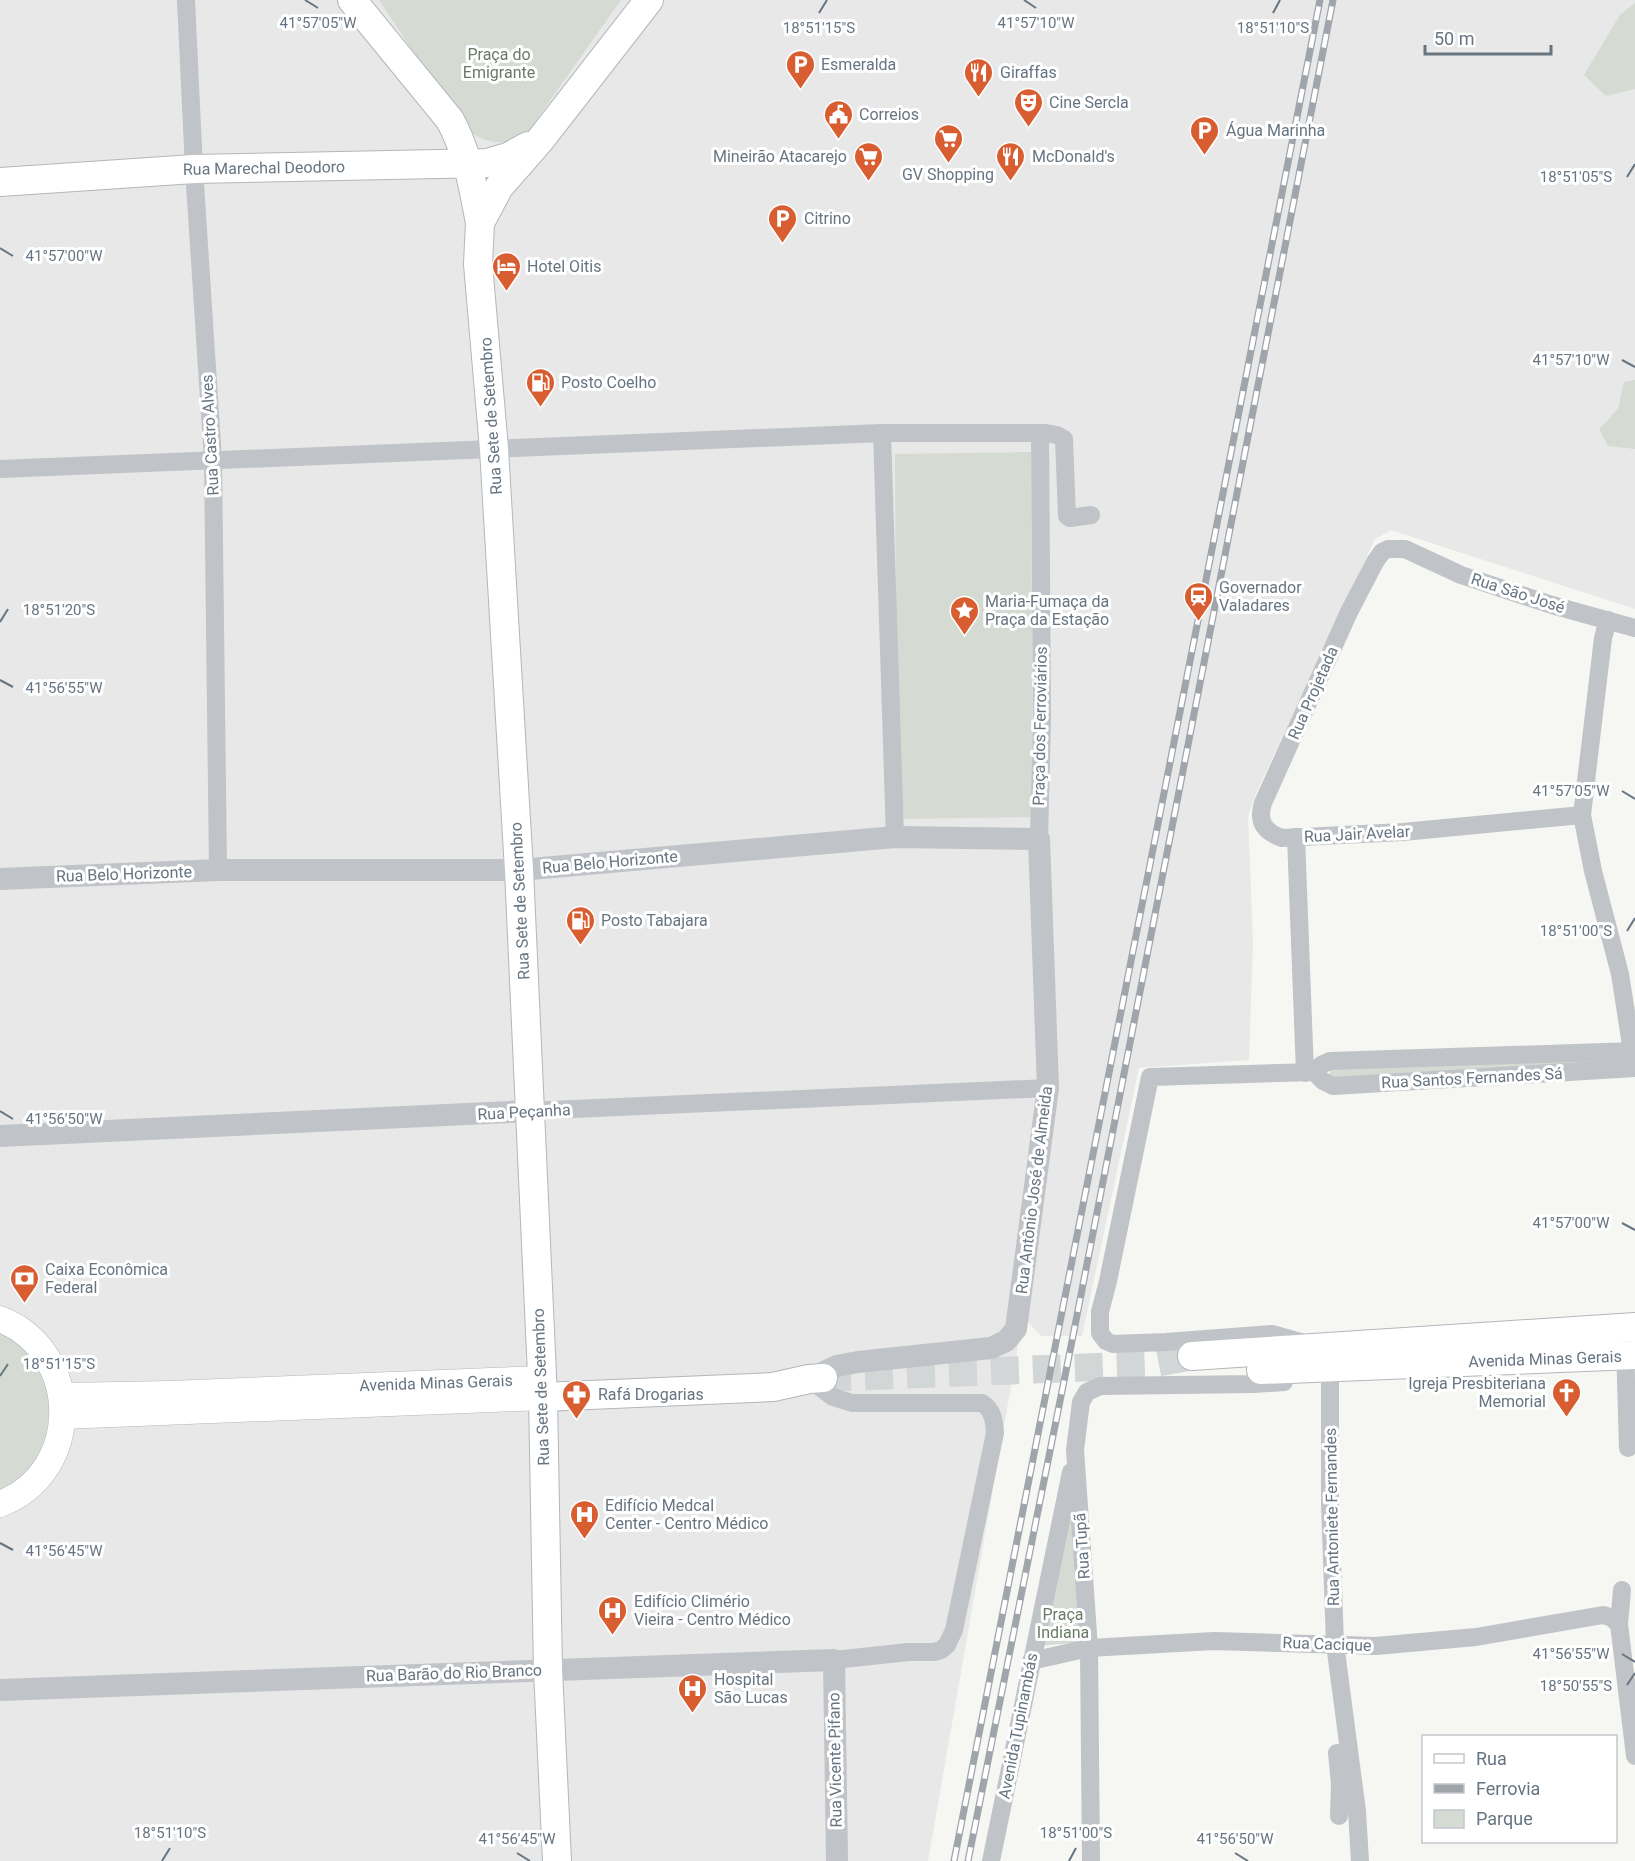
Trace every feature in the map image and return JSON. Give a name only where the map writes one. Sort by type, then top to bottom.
[{"type":"main road","points":[[352,0],[450,120],[469,164],[480,223]]},
{"type":"main road","name":"Rua Sete de Setembro","points":[[557,1861],[548,1670],[543,1388],[528,1112],[519,870],[494,449],[478,264],[480,223],[492,198],[505,179],[541,139],[649,0]]},
{"type":"main road","name":"Rua Marechal Deodoro","points":[[0,182],[194,169],[487,163],[508,157],[541,139]]},
{"type":"main road","points":[[0,1318],[13,1324],[35,1341],[51,1363],[63,1406],[56,1449],[39,1477],[13,1499],[0,1504]]},
{"type":"main road","name":"Avenida Minas Gerais","points":[[1192,1364],[1319,1362],[1630,1342]]},
{"type":"main road","name":"Avenida Minas Gerais","points":[[63,1406],[543,1388],[773,1387],[816,1378]]},
{"type":"street","name":"Rua Castro Alves","points":[[186,0],[194,169],[213,460],[218,870]]},
{"type":"street","points":[[0,469],[882,434],[1040,433],[1057,435],[1064,439],[1066,516],[1070,518],[1091,515]]},
{"type":"street","name":"Praça dos Ferroviários","points":[[1039,839],[1042,720],[1040,433]]},
{"type":"street","points":[[882,434],[895,837]]},
{"type":"street","name":"Rua Projetada","points":[[1296,837],[1282,838],[1268,831],[1261,822],[1263,804],[1349,612],[1375,562],[1382,552],[1388,549],[1405,549]]},
{"type":"street","name":"Rua São José","points":[[1405,549],[1461,575],[1552,605],[1635,628]]},
{"type":"street","points":[[1608,620],[1603,638],[1582,815],[1593,870],[1620,974],[1634,1057]]},
{"type":"street","name":"Rua Jair Avelar","points":[[1309,1073],[1296,837],[1403,832],[1582,815]]},
{"type":"street","name":"Rua Belo Horizonte","points":[[0,879],[218,870],[519,870],[895,837],[1039,839]]},
{"type":"street","name":"Rua Antônio José de Almeida","points":[[991,1348],[1006,1341],[1016,1329],[1048,1088],[1039,839]]},
{"type":"street","name":"Rua Santos Fernandes Sá","points":[[1309,1073],[1330,1061],[1634,1057]]},
{"type":"street","name":"Rua Santos Fernandes Sá","points":[[1106,1341],[1100,1333],[1100,1312],[1150,1077],[1309,1073],[1333,1086],[1634,1057]]},
{"type":"street","name":"Rua Peçanha","points":[[0,1136],[1048,1088]]},
{"type":"street","name":"Avenida Minas Gerais","points":[[1100,1386],[1279,1383],[1293,1380],[1319,1362],[1294,1339],[1272,1334],[1119,1344],[1106,1341]]},
{"type":"street","points":[[1628,1448],[1630,1342]]},
{"type":"street","name":"Avenida Minas Gerais","points":[[816,1378],[837,1366],[858,1362],[991,1348]]},
{"type":"street","name":"Rua Antoniete Fernandes","points":[[1319,1362],[1330,1503],[1335,1644],[1357,1811],[1360,1861]]},
{"type":"street","name":"Rua Barão do Rio Branco","points":[[0,1690],[834,1660],[941,1650],[947,1645],[954,1630],[995,1433],[990,1409],[976,1402],[852,1403],[833,1397],[816,1378]]},
{"type":"street","name":"Rua Tupã","points":[[1091,1861],[1089,1648],[1075,1450],[1081,1402],[1087,1392],[1100,1386]]},
{"type":"street","name":"Avenida Tupinambás","points":[[991,1861],[1075,1450]]},
{"type":"street","points":[[1622,1590],[1619,1624],[1635,1756]]},
{"type":"street","name":"Rua Cacique","points":[[1031,1661],[1089,1648],[1214,1641],[1376,1646],[1476,1637],[1603,1616],[1610,1617],[1619,1624]]},
{"type":"street","name":"Rua Vicente Pifano","points":[[834,1660],[837,1861]]},
{"type":"street","name":"Rua Antoniete Fernandes","points":[[1338,1665],[1332,1687],[1340,1784],[1339,1816]]},
{"type":"shaded area","points":[[0,0],[1635,0],[1635,609],[1391,530],[1375,539],[1257,791],[1248,816],[1253,942],[1249,1060],[1139,1068],[1082,1336],[1041,1336],[1023,1317],[928,1861],[0,1861]]},
{"type":"green space","name":"Praça do Emigrante","points":[[379,0],[621,0],[527,133],[510,141],[494,142],[479,137],[463,127]]},
{"type":"green space","points":[[1635,3],[1635,89],[1606,96],[1584,75],[1620,15]]},
{"type":"green space","points":[[1635,380],[1635,449],[1608,446],[1599,429],[1618,409],[1624,382]]},
{"type":"green space","points":[[1031,452],[1033,817],[897,819],[895,454]]},
{"type":"green space","points":[[1635,1053],[1635,1065],[1333,1080],[1329,1076],[1331,1067]]},
{"type":"green space","points":[[0,1330],[24,1344],[34,1355],[48,1382],[52,1412],[51,1427],[41,1455],[23,1476],[0,1491]]},
{"type":"green space","name":"Praça Indiana","points":[[1073,1477],[1084,1642],[1038,1646]]},
{"type":"tunnel","points":[[823,1378],[1146,1365],[1192,1356]]},
{"type":"railway","points":[[954,1861],[1320,0]]},
{"type":"railway","points":[[968,1861],[1072,1341],[1333,0]]},
{"type":"place","name":"Esmeralda","points":[[800,90]]},
{"type":"place","name":"Giraffas","points":[[979,98]]},
{"type":"place","name":"Cine Sercla","points":[[1028,128]]},
{"type":"place","name":"Correios","points":[[838,140]]},
{"type":"place","name":"Água Marinha","points":[[1205,156]]},
{"type":"place","name":"GV Shopping","points":[[948,164]]},
{"type":"place","name":"Mineirão Atacarejo","points":[[868,182]]},
{"type":"place","name":"McDonald's","points":[[1011,182]]},
{"type":"place","name":"Citrino","points":[[783,244]]},
{"type":"place","name":"Hotel Oitis","points":[[506,292]]},
{"type":"place","name":"Posto Coelho","points":[[540,408]]},
{"type":"place","name":"Governador Valadares","points":[[1198,622]]},
{"type":"place","name":"Maria-Fumaça da Praça da Estação","points":[[964,636]]},
{"type":"place","name":"Posto Tabajara","points":[[580,946]]},
{"type":"place","name":"Caixa Econômica Federal","points":[[24,1304]]},
{"type":"place","name":"Igreja Presbiteriana Memorial","points":[[1567,1418]]},
{"type":"place","name":"Rafá Drogarias","points":[[577,1420]]},
{"type":"place","name":"Edifício Medcal Center - Centro Médico","points":[[584,1540]]},
{"type":"place","name":"Edifício Climério Vieira - Centro Médico","points":[[613,1636]]},
{"type":"place","name":"Hospital São Lucas","points":[[693,1714]]}]
